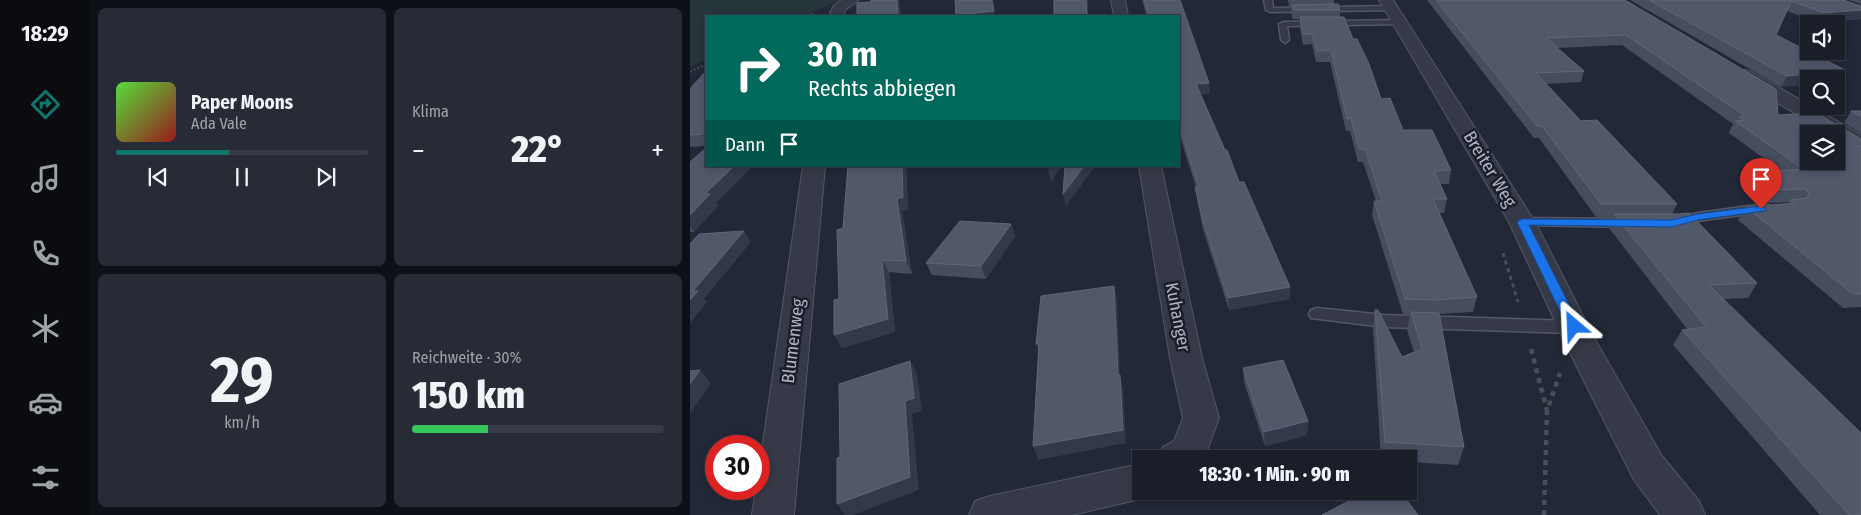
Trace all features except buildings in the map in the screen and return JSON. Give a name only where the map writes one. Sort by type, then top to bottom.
[{"type":"street","points":[[836,15],[839,8],[852,0]]},
{"type":"street","points":[[1118,0],[1121,15]]},
{"type":"street","name":"Breiter Weg","points":[[1393,10],[1522,222],[1578,337],[1648,468],[1684,515]]},
{"type":"street","points":[[1726,64],[1861,144]]},
{"type":"street","name":"Blumenweg","points":[[773,515],[814,167]]},
{"type":"street","name":"Kuhanger","points":[[1150,167],[1186,358],[1201,418],[1189,450]]},
{"type":"street","points":[[990,515],[1132,483]]},
{"type":"lane","points":[[1268,0],[1270,10],[1393,10]]},
{"type":"lane","points":[[1285,40],[1283,24],[1393,10]]},
{"type":"lane","points":[[1661,223],[1671,223],[1745,210],[1773,208]]},
{"type":"lane","points":[[1522,222],[1641,223]]},
{"type":"lane","points":[[1317,314],[1384,321],[1526,326],[1578,337]]},
{"type":"path","points":[[690,72],[705,64]]},
{"type":"path","points":[[1501,246],[1526,326],[1547,412],[1544,515]]},
{"type":"path","points":[[1547,412],[1560,373],[1578,337]]},
{"type":"shaded area","points":[[690,0],[840,0],[804,15],[705,15],[705,60],[690,67]]},
{"type":"route","points":[[1574,326],[1522,222],[1671,223],[1698,217],[1761,209]]}]
